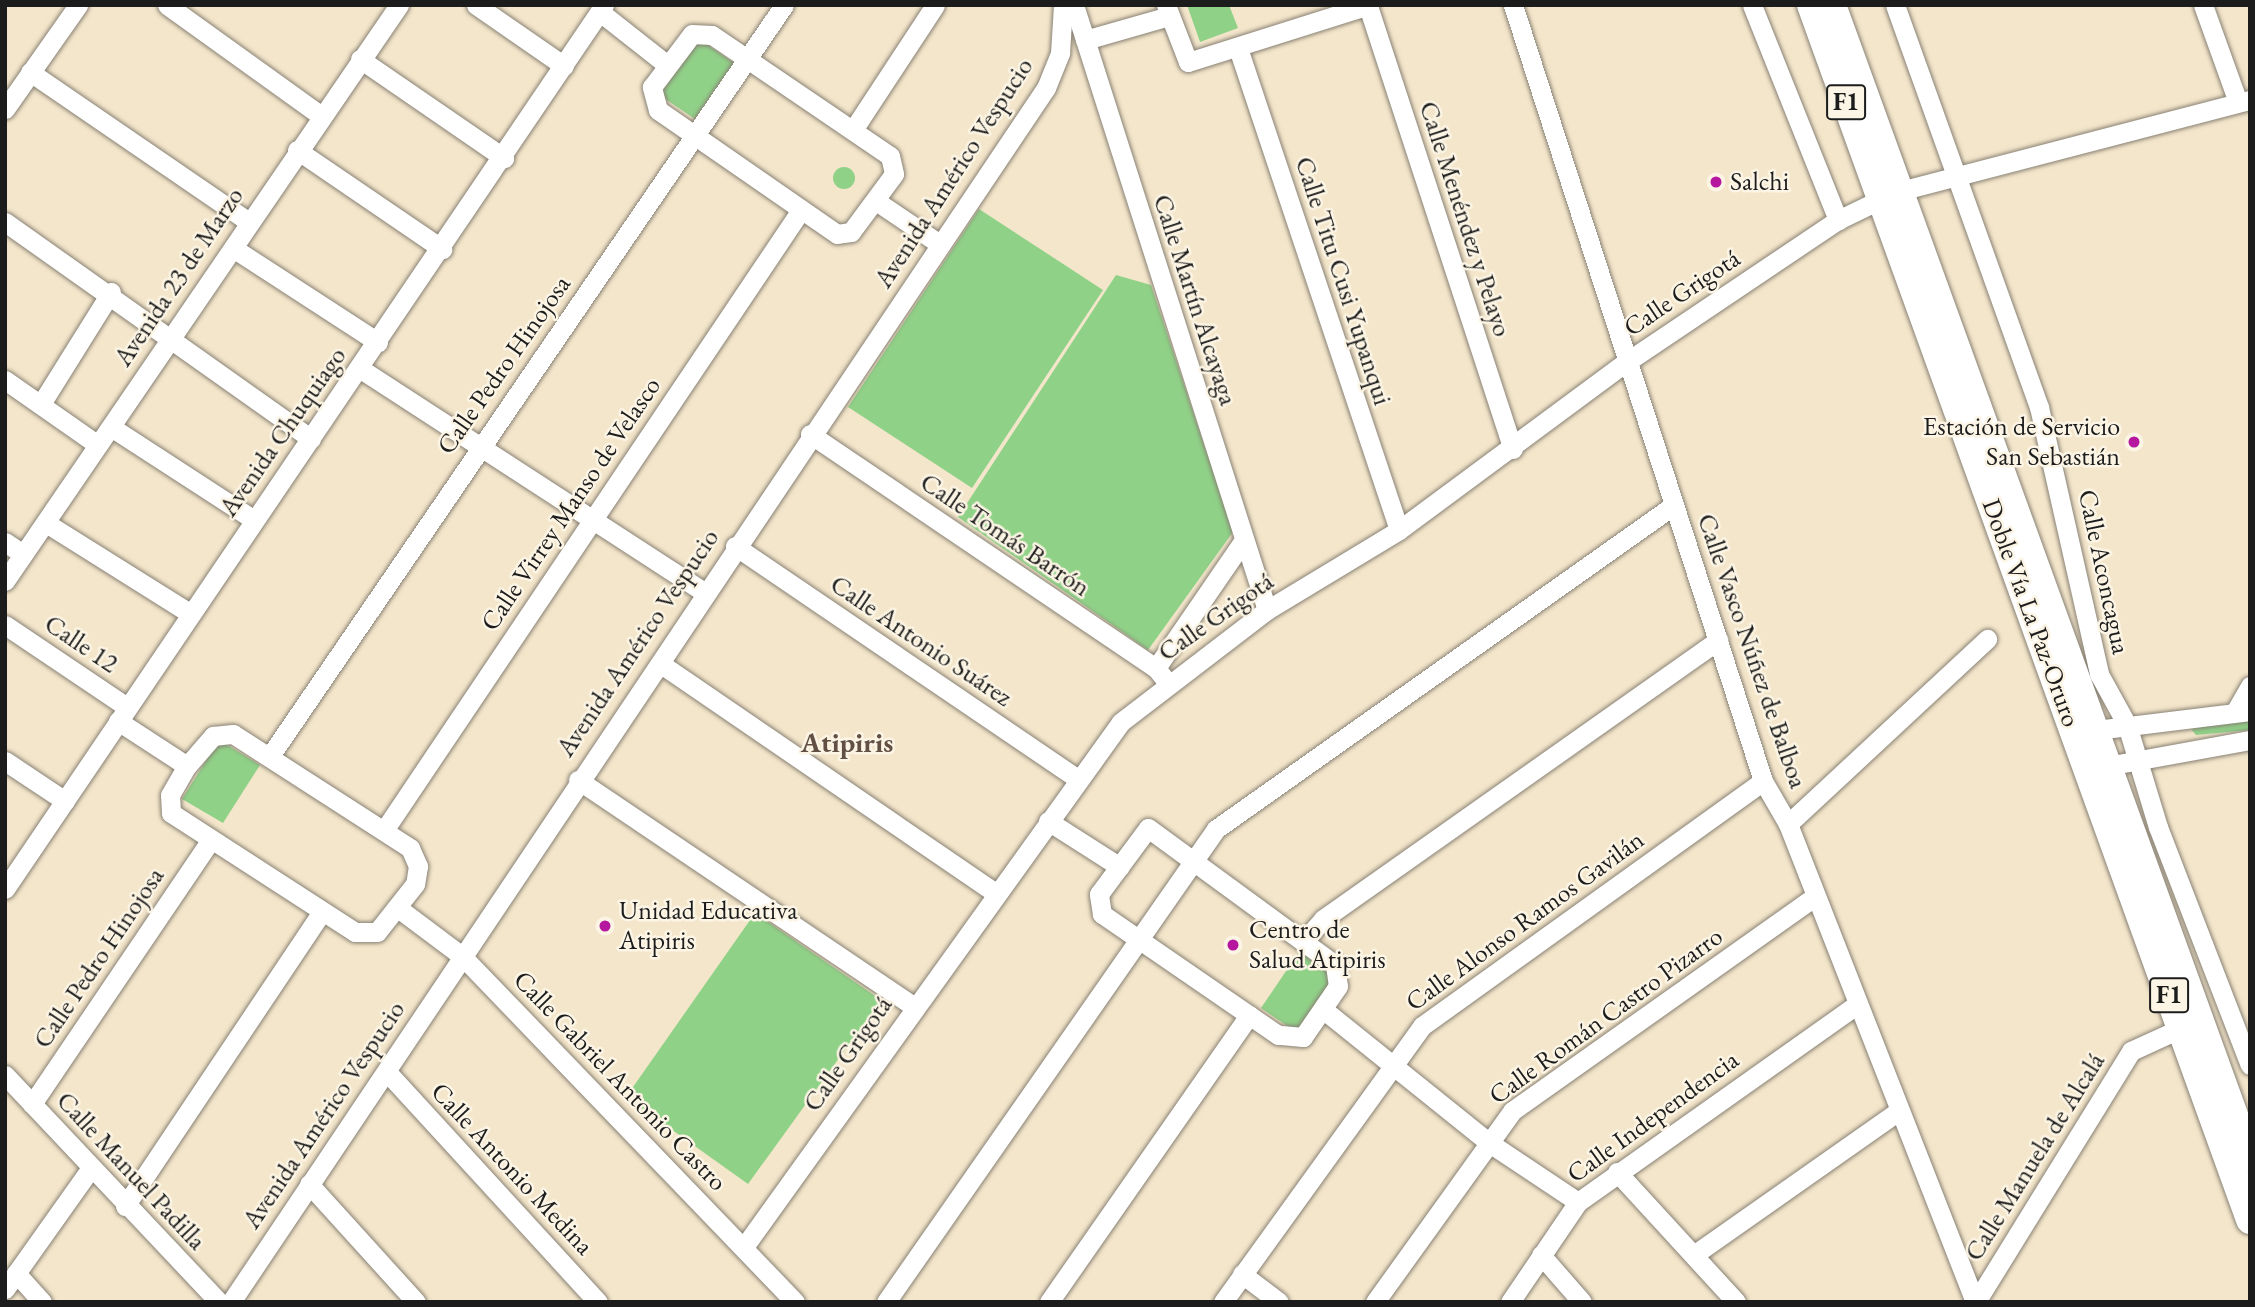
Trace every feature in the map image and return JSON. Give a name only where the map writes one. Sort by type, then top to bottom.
[{"type":"highway","name":"Doble Vía La Paz-Oruro","points":[[1811,5],[1890,195],[2096,730],[2098,767],[2181,1028],[2250,1220]]},
{"type":"highway","name":"Doble Vía La Paz-Oruro","points":[[1832,5],[1890,195],[2098,767],[2250,1159]]},
{"type":"street","points":[[5,109],[78,5]]},
{"type":"street","points":[[167,5],[320,115]]},
{"type":"street","name":"Avenida 23 de Marzo","points":[[5,581],[111,427],[170,335],[233,248],[320,115],[399,5]]},
{"type":"street","points":[[476,5],[564,66]]},
{"type":"street","name":"Calle Pedro Hinojosa","points":[[270,756],[479,446],[784,5]]},
{"type":"street","points":[[853,130],[935,5]]},
{"type":"street","name":"Avenida Américo Vespucio","points":[[230,1302],[387,1072],[578,780],[661,664],[704,592],[1046,88],[1060,53],[1063,5]]},
{"type":"street","name":"Calle Martín Alcayaga","points":[[1074,5],[1267,610]]},
{"type":"street","name":"Calle Vasco Núñez de Balboa","points":[[1513,5],[1625,363],[1763,781],[1788,824],[1897,1112],[1975,1302]]},
{"type":"street","points":[[1752,5],[1838,220]]},
{"type":"street","name":"Calle Aconcagua","points":[[1895,5],[2039,407],[2077,559],[2092,651],[2127,725],[2250,1065]]},
{"type":"street","points":[[2203,5],[2244,101]]},
{"type":"street","points":[[1085,40],[1168,10],[1188,62],[1369,6]]},
{"type":"street","name":"Calle Menéndez y Pelayo","points":[[1369,6],[1513,449]]},
{"type":"street","points":[[602,9],[666,64]]},
{"type":"street","name":"Avenida Chuquiago","points":[[5,889],[254,520],[442,249],[602,9]]},
{"type":"street","points":[[701,33],[748,59],[884,148],[895,165],[876,201],[846,234],[802,210],[694,137],[652,102],[666,64],[683,41],[701,33]]},
{"type":"street","name":"Calle Titu Cusi Yupanqui","points":[[1238,48],[1399,530]]},
{"type":"street","points":[[360,59],[503,158]]},
{"type":"street","points":[[30,72],[249,222]]},
{"type":"street","name":"Calle Grigotá","points":[[744,1247],[913,1006],[1078,779],[1121,722],[1162,675],[1399,530],[1513,449],[1625,363],[1838,220],[1890,195],[1957,174],[2244,101]]},
{"type":"street","points":[[297,150],[442,249]]},
{"type":"street","points":[[876,201],[941,245]]},
{"type":"street","name":"Calle Virrey Manso de Velasco","points":[[385,830],[591,519],[802,210]]},
{"type":"street","points":[[7,228],[111,292],[311,439]]},
{"type":"street","points":[[233,248],[378,342]]},
{"type":"street","points":[[41,404],[111,292]]},
{"type":"street","points":[[359,368],[704,592]]},
{"type":"street","points":[[5,380],[98,445]]},
{"type":"street","points":[[111,427],[254,520]]},
{"type":"street","name":"Calle Tomás Barrón","points":[[810,435],[1162,675]]},
{"type":"street","points":[[886,1302],[1140,942],[1216,829],[1674,505]]},
{"type":"street","points":[[46,523],[191,614]]},
{"type":"street","points":[[1162,675],[1244,540]]},
{"type":"street","points":[[5,542],[23,554]]},
{"type":"street","name":"Calle Antonio Suárez","points":[[735,547],[1078,779]]},
{"type":"street","name":"Calle 12","points":[[5,625],[187,766]]},
{"type":"street","points":[[1788,824],[1987,639]]},
{"type":"street","points":[[1304,941],[1323,919],[1718,640]]},
{"type":"street","points":[[661,664],[997,894]]},
{"type":"street","points":[[2096,730],[2243,711],[2250,686]]},
{"type":"street","points":[[222,734],[270,756],[385,830],[410,848],[418,866],[398,908],[377,932],[364,935],[322,912],[210,841],[169,806],[187,766],[222,734]]},
{"type":"street","points":[[2098,767],[2250,740]]},
{"type":"street","points":[[5,761],[65,801]]},
{"type":"street","points":[[578,780],[913,1006]]},
{"type":"street","name":"Calle Alonso Ramos Gavilán","points":[[1223,1302],[1422,1026],[1763,781]]},
{"type":"street","points":[[1048,821],[1120,867]]},
{"type":"street","points":[[1148,828],[1195,860],[1304,941],[1340,973],[1324,1010],[1295,1040],[1250,1015],[1140,942],[1098,907],[1099,894],[1148,828]]},
{"type":"street","name":"Calle Pedro Hinojosa","points":[[32,1104],[210,841]]},
{"type":"street","name":"Calle Román Castro Pizarro","points":[[1376,1302],[1512,1111],[1816,896]]},
{"type":"street","name":"Calle Gabriel Antonio Castro","points":[[398,908],[462,956],[794,1302]]},
{"type":"street","points":[[125,1206],[322,912]]},
{"type":"street","name":"Calle Independencia","points":[[1510,1302],[1578,1202],[1858,1004]]},
{"type":"street","points":[[1324,1010],[1390,1067],[1488,1142],[1578,1202]]},
{"type":"street","points":[[1049,1302],[1250,1015]]},
{"type":"street","name":"Calle Manuela de Alcalá","points":[[1975,1302],[2132,1051],[2181,1028]]},
{"type":"street","name":"Calle Antonio Medina","points":[[387,1072],[598,1302]]},
{"type":"street","name":"Calle Manuel Padilla","points":[[8,1085],[32,1104],[125,1206],[219,1302]]},
{"type":"street","points":[[1695,1254],[1897,1112]]},
{"type":"street","points":[[41,1302],[11,1281],[91,1168]]},
{"type":"street","points":[[1617,1172],[1695,1254],[1736,1302]]},
{"type":"street","points":[[309,1184],[416,1302]]},
{"type":"street","points":[[1541,1255],[1583,1302]]},
{"type":"street","points":[[1242,1274],[1279,1302]]},
{"type":"green space","points":[[1187,5],[1229,5],[1238,28],[1200,42]]},
{"type":"green space","points":[[696,37],[734,63],[695,119],[658,94]]},
{"type":"green space","points":[[844,167],[852,170],[855,178],[852,186],[844,189],[836,186],[833,178],[836,170]]},
{"type":"green space","points":[[979,209],[1103,290],[972,488],[848,407]]},
{"type":"green space","points":[[1116,275],[1151,285],[1233,532],[1148,650],[958,517]]},
{"type":"green space","points":[[2250,719],[2250,730],[2196,735],[2191,729]]},
{"type":"green space","points":[[219,740],[260,765],[223,823],[182,799]]},
{"type":"green space","points":[[755,913],[881,1000],[748,1184],[626,1097]]},
{"type":"green space","points":[[1299,952],[1335,976],[1296,1032],[1261,1008]]},
{"type":"place","name":"Salchi","points":[[1716,182]]},
{"type":"place","name":"Estación de Servicio San Sebastián","points":[[2134,442]]},
{"type":"place","name":"Unidad Educativa Atipiris","points":[[605,926]]},
{"type":"place","name":"Centro de Salud Atipiris","points":[[1233,945]]},
{"type":"district","name":"Atipiris","points":[[847,742]]}]
